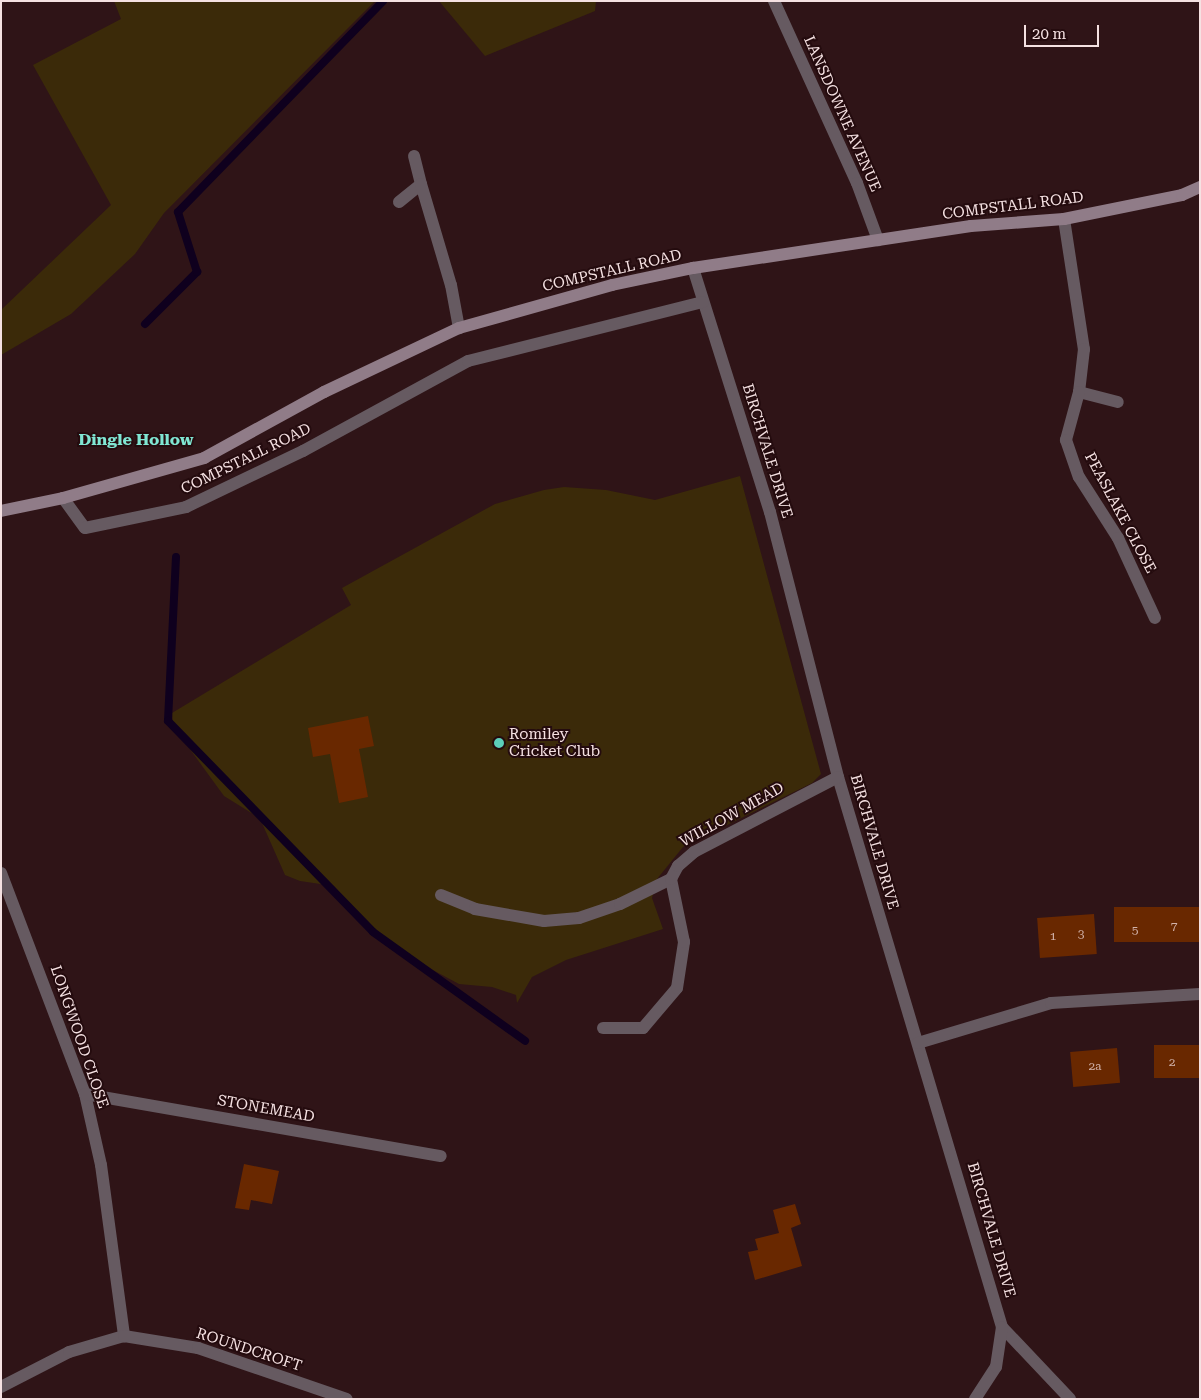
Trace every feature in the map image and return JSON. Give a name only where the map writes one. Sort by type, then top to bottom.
[{"type":"main road","name":"COMPSTALL ROAD","points":[[1,512],[63,498],[204,458],[324,392],[459,328],[612,285],[693,268],[970,226],[1064,218],[1182,195],[1200,187]]},
{"type":"street","name":"LANSDOWNE AVENUE","points":[[774,1],[857,184],[878,240]]},
{"type":"street","points":[[414,156],[420,184],[451,285],[459,328]]},
{"type":"street","points":[[399,202],[420,184]]},
{"type":"street","name":"PEASLAKE CLOSE","points":[[1064,218],[1084,349],[1079,392],[1066,440],[1079,477],[1118,538],[1155,618]]},
{"type":"street","name":"BIRCHVALE DRIVE","points":[[693,268],[770,512],[838,777],[1002,1327],[1070,1399]]},
{"type":"street","name":"COMPSTALL ROAD","points":[[63,498],[85,528],[186,507],[304,451],[468,362],[703,302]]},
{"type":"street","points":[[1079,392],[1118,402]]},
{"type":"street","name":"WILLOW MEAD","points":[[671,879],[678,866],[694,852],[838,777]]},
{"type":"street","name":"LONGWOOD CLOSE","points":[[1,873],[86,1094],[101,1165],[124,1336]]},
{"type":"street","points":[[441,895],[475,909],[544,921],[578,918],[604,910],[671,879],[684,942],[677,988],[643,1028],[602,1028]]},
{"type":"street","points":[[918,1043],[1051,1003],[1200,994]]},
{"type":"street","name":"STONEMEAD","points":[[86,1094],[441,1156]]},
{"type":"street","points":[[975,1399],[996,1367],[1002,1327]]},
{"type":"street","name":"ROUNDCROFT","points":[[1,1387],[69,1352],[124,1336],[198,1348],[347,1399]]},
{"type":"shaded area","points":[[114,1],[375,1],[164,213],[135,254],[71,314],[1,355],[1,310],[111,205],[33,65],[121,19]]},
{"type":"shaded area","points":[[439,1],[596,1],[595,11],[485,56]]},
{"type":"shaded area","name":"Romiley Cricket Club","points":[[740,476],[821,774],[812,783],[683,847],[657,879],[652,898],[663,929],[566,960],[532,977],[517,1003],[516,995],[492,987],[459,984],[416,961],[362,919],[334,886],[300,881],[285,875],[262,823],[253,814],[224,796],[173,726],[172,713],[351,605],[342,588],[495,504],[544,490],[564,487],[606,490],[655,500]]},
{"type":"building","points":[[368,716],[374,746],[359,749],[368,797],[339,803],[330,754],[313,757],[308,728]]},
{"type":"building","points":[[1114,907],[1200,907],[1200,942],[1114,942]]},
{"type":"building","points":[[1094,914],[1097,954],[1040,958],[1037,918]]},
{"type":"building","points":[[1154,1045],[1200,1045],[1200,1078],[1154,1078]]},
{"type":"building","points":[[1117,1048],[1120,1083],[1073,1087],[1070,1052]]},
{"type":"building","points":[[244,1164],[279,1171],[272,1204],[251,1200],[249,1210],[235,1208]]},
{"type":"building","points":[[795,1204],[801,1224],[791,1228],[802,1266],[755,1280],[748,1252],[758,1250],[755,1239],[779,1233],[773,1210]]},
{"type":"waterway","points":[[145,324],[197,272],[178,212],[383,1]]},
{"type":"waterway","points":[[176,557],[168,721],[373,932],[525,1041]]},
{"type":"place","name":"Romiley Cricket Club","points":[[499,743]]},
{"type":"district","name":"Dingle Hollow","points":[[136,440]]}]
